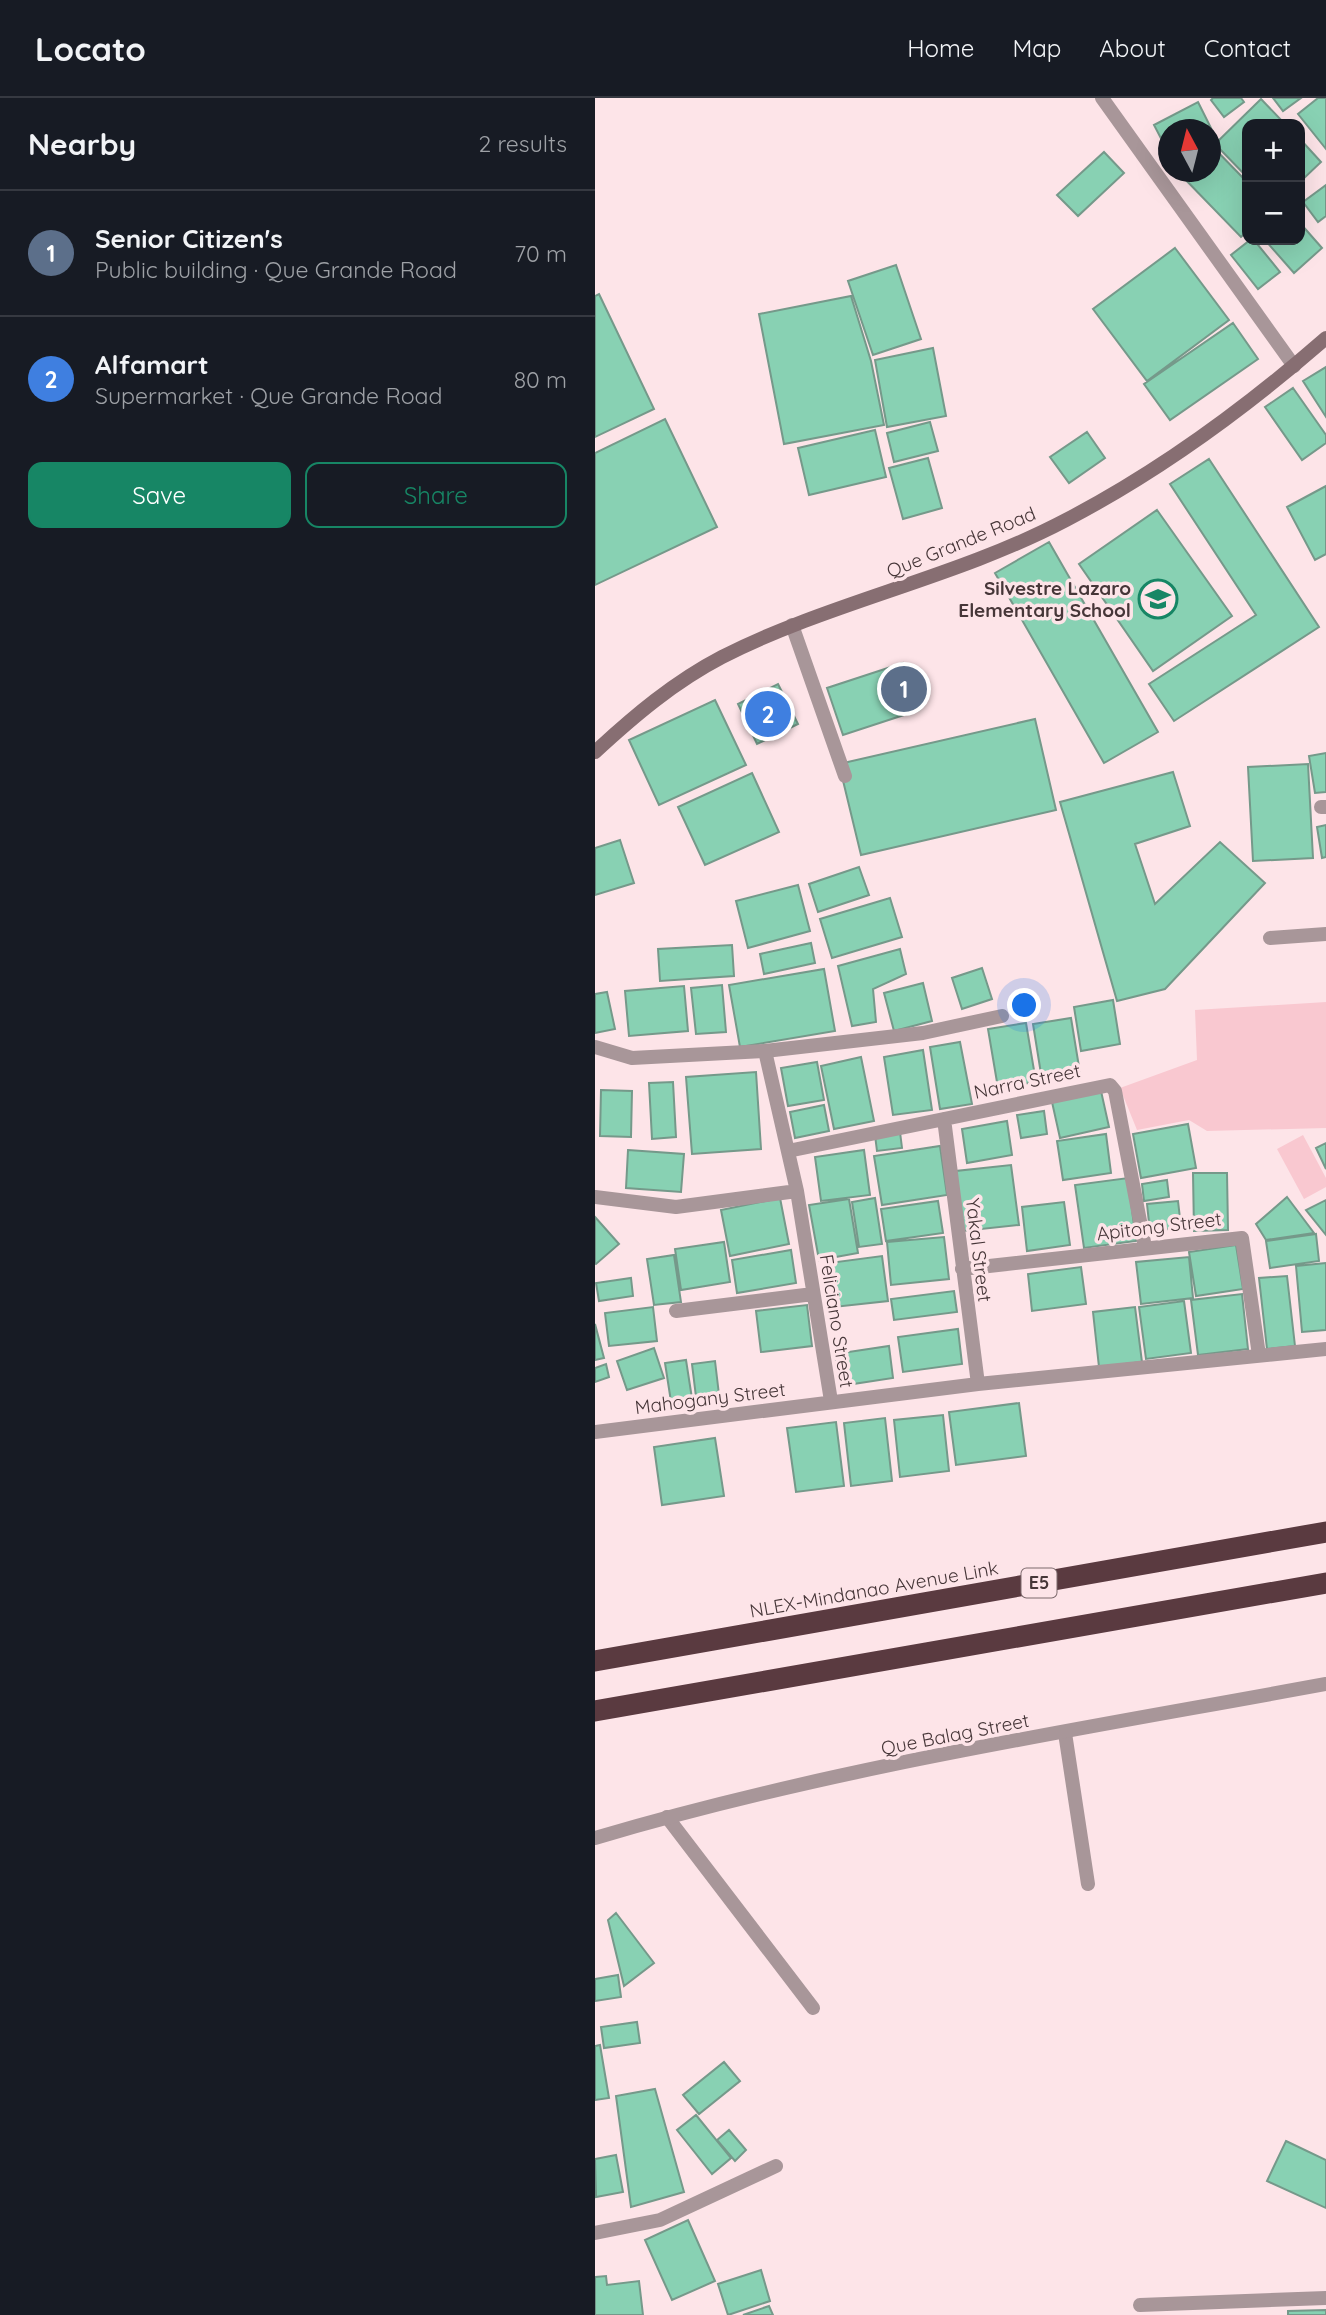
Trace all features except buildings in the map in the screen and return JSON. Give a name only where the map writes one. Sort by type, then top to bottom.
[{"type":"highway","name":"NLEX-Mindanao Avenue Link","points":[[595,1661],[1326,1532]]},
{"type":"highway","points":[[595,1711],[1326,1583]]},
{"type":"main road","name":"Que Grande Road","points":[[595,752],[661,695],[721,658],[792,625],[932,577],[1066,520],[1162,463],[1232,415],[1326,338]]},
{"type":"street","points":[[1102,98],[1294,366]]},
{"type":"street","points":[[792,625],[845,776]]},
{"type":"street","points":[[1270,938],[1326,934]]},
{"type":"street","points":[[595,1047],[632,1058],[765,1051],[923,1033],[1002,1016]]},
{"type":"street","name":"Feliciano Street","points":[[765,1051],[797,1192],[831,1401],[1326,1349]]},
{"type":"street","name":"Narra Street","points":[[788,1151],[1110,1085],[1115,1091],[1145,1247]]},
{"type":"street","name":"Yakal Street","points":[[944,1119],[978,1384]]},
{"type":"street","points":[[595,1197],[676,1207],[797,1192]]},
{"type":"street","name":"Apitong Street","points":[[962,1269],[1243,1238],[1259,1355]]},
{"type":"street","points":[[676,1311],[813,1294]]},
{"type":"street","name":"Mahogany Street","points":[[595,1432],[831,1401]]},
{"type":"street","name":"Que Balag Street","points":[[595,1839],[667,1817],[909,1761],[1326,1684]]},
{"type":"street","points":[[1065,1733],[1088,1884]]},
{"type":"street","points":[[667,1817],[813,2008]]},
{"type":"street","points":[[595,2233],[660,2220],[776,2166]]},
{"type":"street","points":[[1140,2310],[1326,2298]]},
{"type":"shaded area","points":[[1326,1002],[1326,1128],[1207,1131],[1189,1120],[1137,1130],[1120,1088],[1197,1060],[1195,1010]]},
{"type":"shaded area","points":[[1303,1135],[1326,1178],[1326,1187],[1304,1199],[1277,1149]]},
{"type":"place","name":"Silvestre Lazaro Elementary School","points":[[1158,599]]},
{"type":"place","name":"Senior Citizen's","points":[[904,689]]},
{"type":"place","name":"Alfamart","points":[[768,714]]}]
